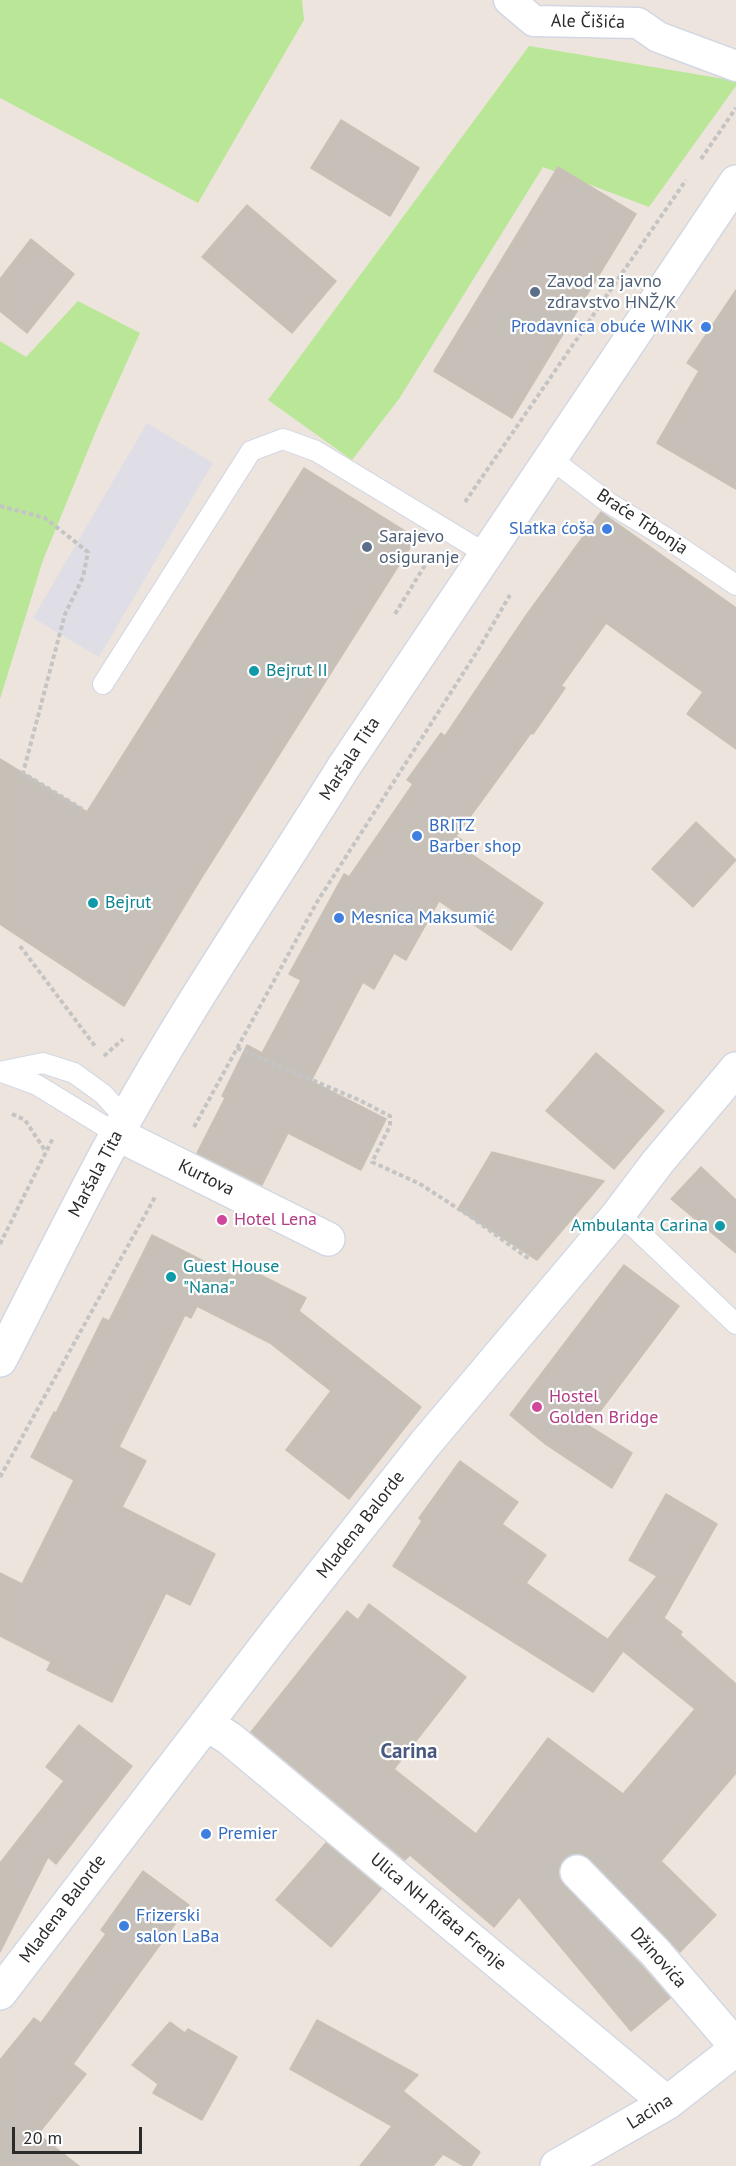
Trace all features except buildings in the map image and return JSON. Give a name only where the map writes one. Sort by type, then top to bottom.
[{"type":"street","name":"Ale Čišića","points":[[509,0],[534,21],[638,22],[658,38],[736,66]]},
{"type":"street","name":"Maršala Tita","points":[[0,1360],[121,1126],[221,958],[343,768],[736,182]]},
{"type":"street","name":"Mladena Balorde","points":[[0,1993],[425,1444],[617,1216],[657,1163],[736,1069]]},
{"type":"street","name":"Kurtova","points":[[121,1126],[174,1163],[328,1239]]},
{"type":"street","name":"Ulica NH Rifata Frenje","points":[[206,1724],[229,1738],[667,2103]]},
{"type":"street","name":"Džinovića","points":[[577,1872],[655,1952],[736,2048]]},
{"type":"street","name":"Lacina","points":[[557,2166],[667,2103],[736,2048]]},
{"type":"lane","points":[[103,684],[251,451],[283,439],[316,452],[486,554]]},
{"type":"lane","name":"Braće Trbonja","points":[[550,458],[609,503],[665,537],[736,585]]},
{"type":"lane","points":[[1,1072],[43,1063],[74,1073],[103,1094],[121,1126]]},
{"type":"lane","points":[[1,1072],[37,1085],[121,1126]]},
{"type":"lane","points":[[617,1216],[635,1228],[736,1324]]},
{"type":"path","points":[[0,506],[45,518],[88,552],[83,577],[65,614],[23,773],[82,809]]},
{"type":"path","points":[[0,1477],[317,902],[478,650],[513,589]]},
{"type":"path","points":[[20,946],[96,1047]]},
{"type":"path","points":[[237,1048],[359,1100],[390,1116],[390,1126],[372,1162],[420,1184],[471,1217],[561,1282]]},
{"type":"path","points":[[98,1064],[103,1056]]},
{"type":"path","points":[[4,1110],[25,1120],[46,1153]]},
{"type":"path","points":[[0,1244],[53,1138]]},
{"type":"shaded area","points":[[147,423],[213,463],[99,657],[33,618]]},
{"type":"green space","points":[[0,0],[302,0],[304,20],[198,203],[0,98]]},
{"type":"green space","points":[[529,46],[736,81],[736,86],[649,207],[543,167],[399,399],[352,460],[268,400]]},
{"type":"green space","points":[[78,301],[140,333],[98,426],[43,560],[0,699],[0,341],[26,357]]},
{"type":"place","name":"Zavod za javno zdravstvo HNŽ/K","points":[[535,292]]},
{"type":"place","name":"Prodavnica obuće WINK","points":[[706,327]]},
{"type":"place","name":"Slatka ćoša","points":[[607,529]]},
{"type":"place","name":"Sarajevo osiguranje","points":[[367,547]]},
{"type":"place","name":"Bejrut II","points":[[254,671]]},
{"type":"place","name":"BRITZ Barber shop","points":[[417,836]]},
{"type":"place","name":"Bejrut","points":[[93,903]]},
{"type":"place","name":"Mesnica Maksumić","points":[[339,918]]},
{"type":"place","name":"Hotel Lena","points":[[222,1220]]},
{"type":"place","name":"Ambulanta Carina","points":[[720,1226]]},
{"type":"place","name":"Guest House \"Nana\"","points":[[171,1277]]},
{"type":"place","name":"Hostel Golden Bridge","points":[[537,1407]]},
{"type":"place","name":"Premier","points":[[206,1834]]},
{"type":"place","name":"Frizerski salon LaBa","points":[[124,1926]]},
{"type":"district","name":"Carina","points":[[409,1752]]}]
